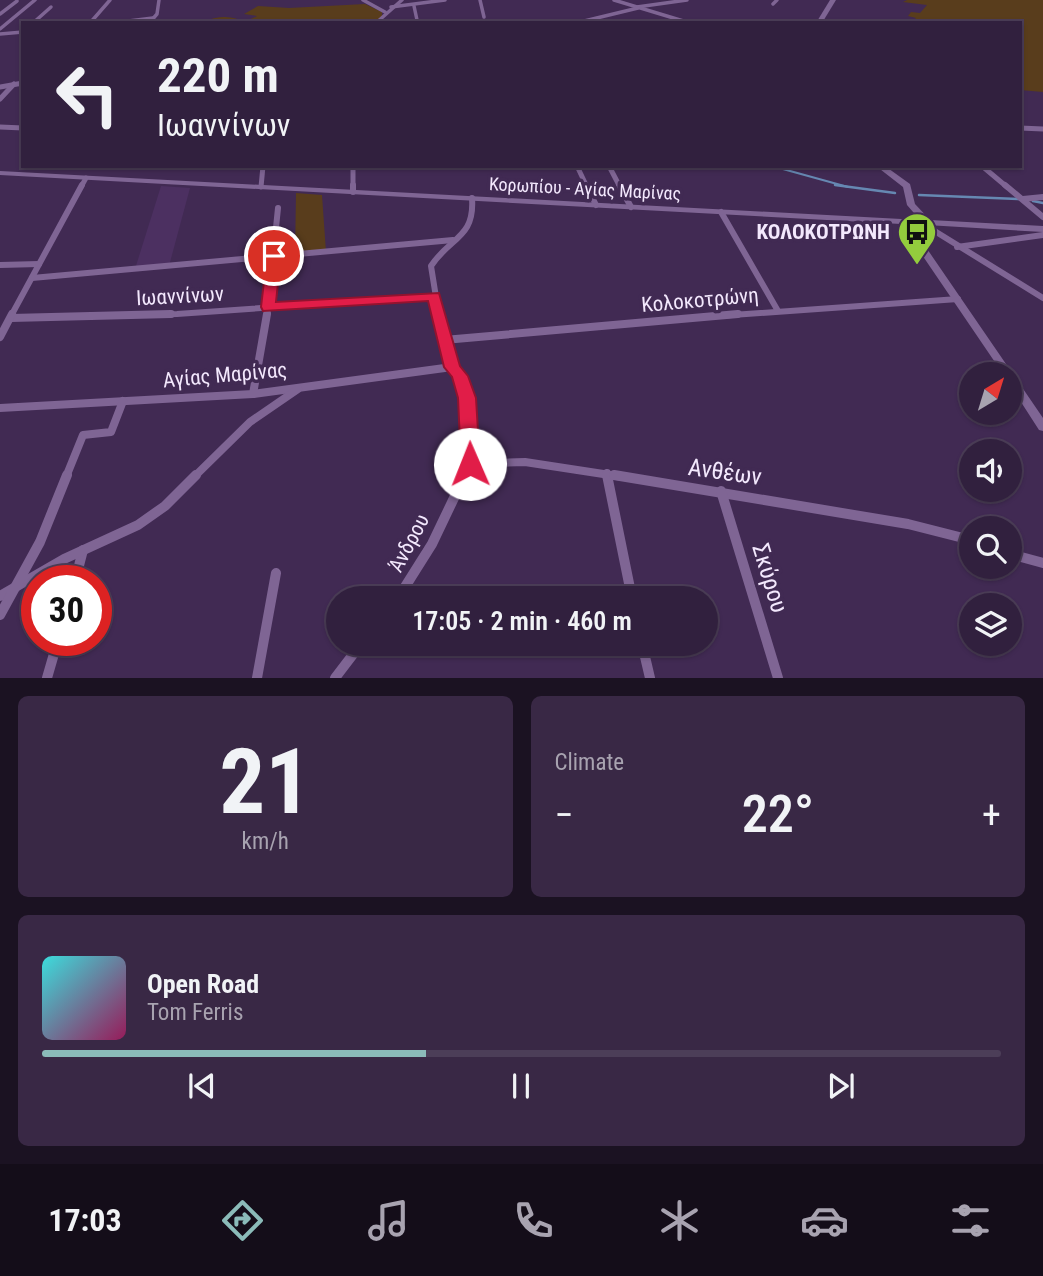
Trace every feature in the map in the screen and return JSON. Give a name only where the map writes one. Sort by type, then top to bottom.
[{"type":"main road","points":[[820,21],[833,0]]},
{"type":"main road","points":[[883,168],[907,186],[911,205],[924,223]]},
{"type":"main road","name":"Κορωπίου - Αγίας Μαρίνας","points":[[0,173],[1043,229]]},
{"type":"main road","points":[[904,222],[1000,362]]},
{"type":"main road","points":[[1022,396],[1043,427]]},
{"type":"street","points":[[0,32],[35,0]]},
{"type":"street","points":[[92,21],[110,0]]},
{"type":"street","points":[[151,21],[157,14],[159,0]]},
{"type":"street","points":[[363,0],[385,12]]},
{"type":"street","points":[[380,21],[384,19],[385,12],[402,0]]},
{"type":"street","points":[[391,7],[445,0]]},
{"type":"street","points":[[480,0],[484,17]]},
{"type":"street","points":[[614,0],[683,21]]},
{"type":"street","points":[[584,21],[655,2],[687,0]]},
{"type":"street","points":[[0,14],[17,1]]},
{"type":"street","points":[[0,7],[11,6]]},
{"type":"street","points":[[414,6],[417,20]]},
{"type":"street","points":[[35,21],[51,7]]},
{"type":"street","points":[[0,32],[21,32]]},
{"type":"street","points":[[0,87],[21,83]]},
{"type":"street","points":[[0,99],[14,84]]},
{"type":"street","points":[[0,127],[21,128]]},
{"type":"street","points":[[1022,128],[1043,129]]},
{"type":"street","points":[[261,187],[263,168]]},
{"type":"street","points":[[353,168],[353,192]]},
{"type":"street","points":[[578,168],[596,205]]},
{"type":"street","points":[[610,168],[631,207]]},
{"type":"street","points":[[984,168],[1043,217]]},
{"type":"street","points":[[0,337],[86,178]]},
{"type":"street","points":[[1025,201],[1043,197]]},
{"type":"street","name":"Άνδρου","points":[[406,586],[432,544],[470,464],[467,398],[460,376],[452,367],[444,340],[434,296],[431,266],[474,223],[472,198]]},
{"type":"street","points":[[253,394],[268,307],[278,208]]},
{"type":"street","points":[[721,212],[779,311]]},
{"type":"street","points":[[924,223],[957,247],[1043,299]]},
{"type":"street","points":[[957,247],[1043,235]]},
{"type":"street","points":[[32,278],[423,245],[456,239]]},
{"type":"street","points":[[0,265],[39,264]]},
{"type":"street","name":"Ιωαννίνων","points":[[11,318],[139,316],[434,296]]},
{"type":"street","name":"Κολοκοτρώνη","points":[[444,340],[779,311],[958,299]]},
{"type":"street","name":"Αγίας Μαρίνας","points":[[0,408],[253,394],[452,367]]},
{"type":"street","points":[[0,596],[83,550],[138,525],[165,506],[250,422],[304,386]]},
{"type":"street","points":[[0,615],[40,542],[83,435],[111,432],[123,401]]},
{"type":"street","name":"Ανθέων","points":[[470,464],[526,461],[607,473],[664,485],[722,491],[924,527],[959,537]]},
{"type":"street","points":[[607,473],[630,586]]},
{"type":"street","name":"Σκύρου","points":[[722,491],[778,677]]},
{"type":"street","points":[[79,565],[83,550]]},
{"type":"street","points":[[1022,557],[1043,563]]},
{"type":"street","points":[[257,677],[276,573]]},
{"type":"street","points":[[47,677],[53,656]]},
{"type":"street","points":[[335,677],[352,656]]},
{"type":"street","points":[[645,656],[650,677]]},
{"type":"shaded area","points":[[1043,0],[1043,92],[1022,90],[1022,21],[913,21],[916,18],[908,16],[911,12],[920,13],[927,5],[903,2]]},
{"type":"shaded area","points":[[365,4],[382,12],[382,18],[376,21],[206,21],[220,17],[252,19],[257,16],[244,14],[258,6],[289,8]]},
{"type":"shaded area","points":[[161,186],[190,188],[169,266],[135,269]]},
{"type":"shaded area","points":[[296,193],[322,195],[326,252],[295,254]]},
{"type":"waterway","points":[[779,168],[846,186]]},
{"type":"waterway","points":[[835,185],[846,186]]},
{"type":"waterway","points":[[846,186],[895,193]]},
{"type":"waterway","points":[[919,195],[1019,199]]},
{"type":"waterway","points":[[1033,201],[1043,203]]},
{"type":"place","name":"ΚΟΛΟΚΟΤΡΩΝΗ","points":[[917,266]]},
{"type":"route","points":[[274,256],[268,307],[434,296],[452,367],[460,376],[467,398],[470,464]]}]
